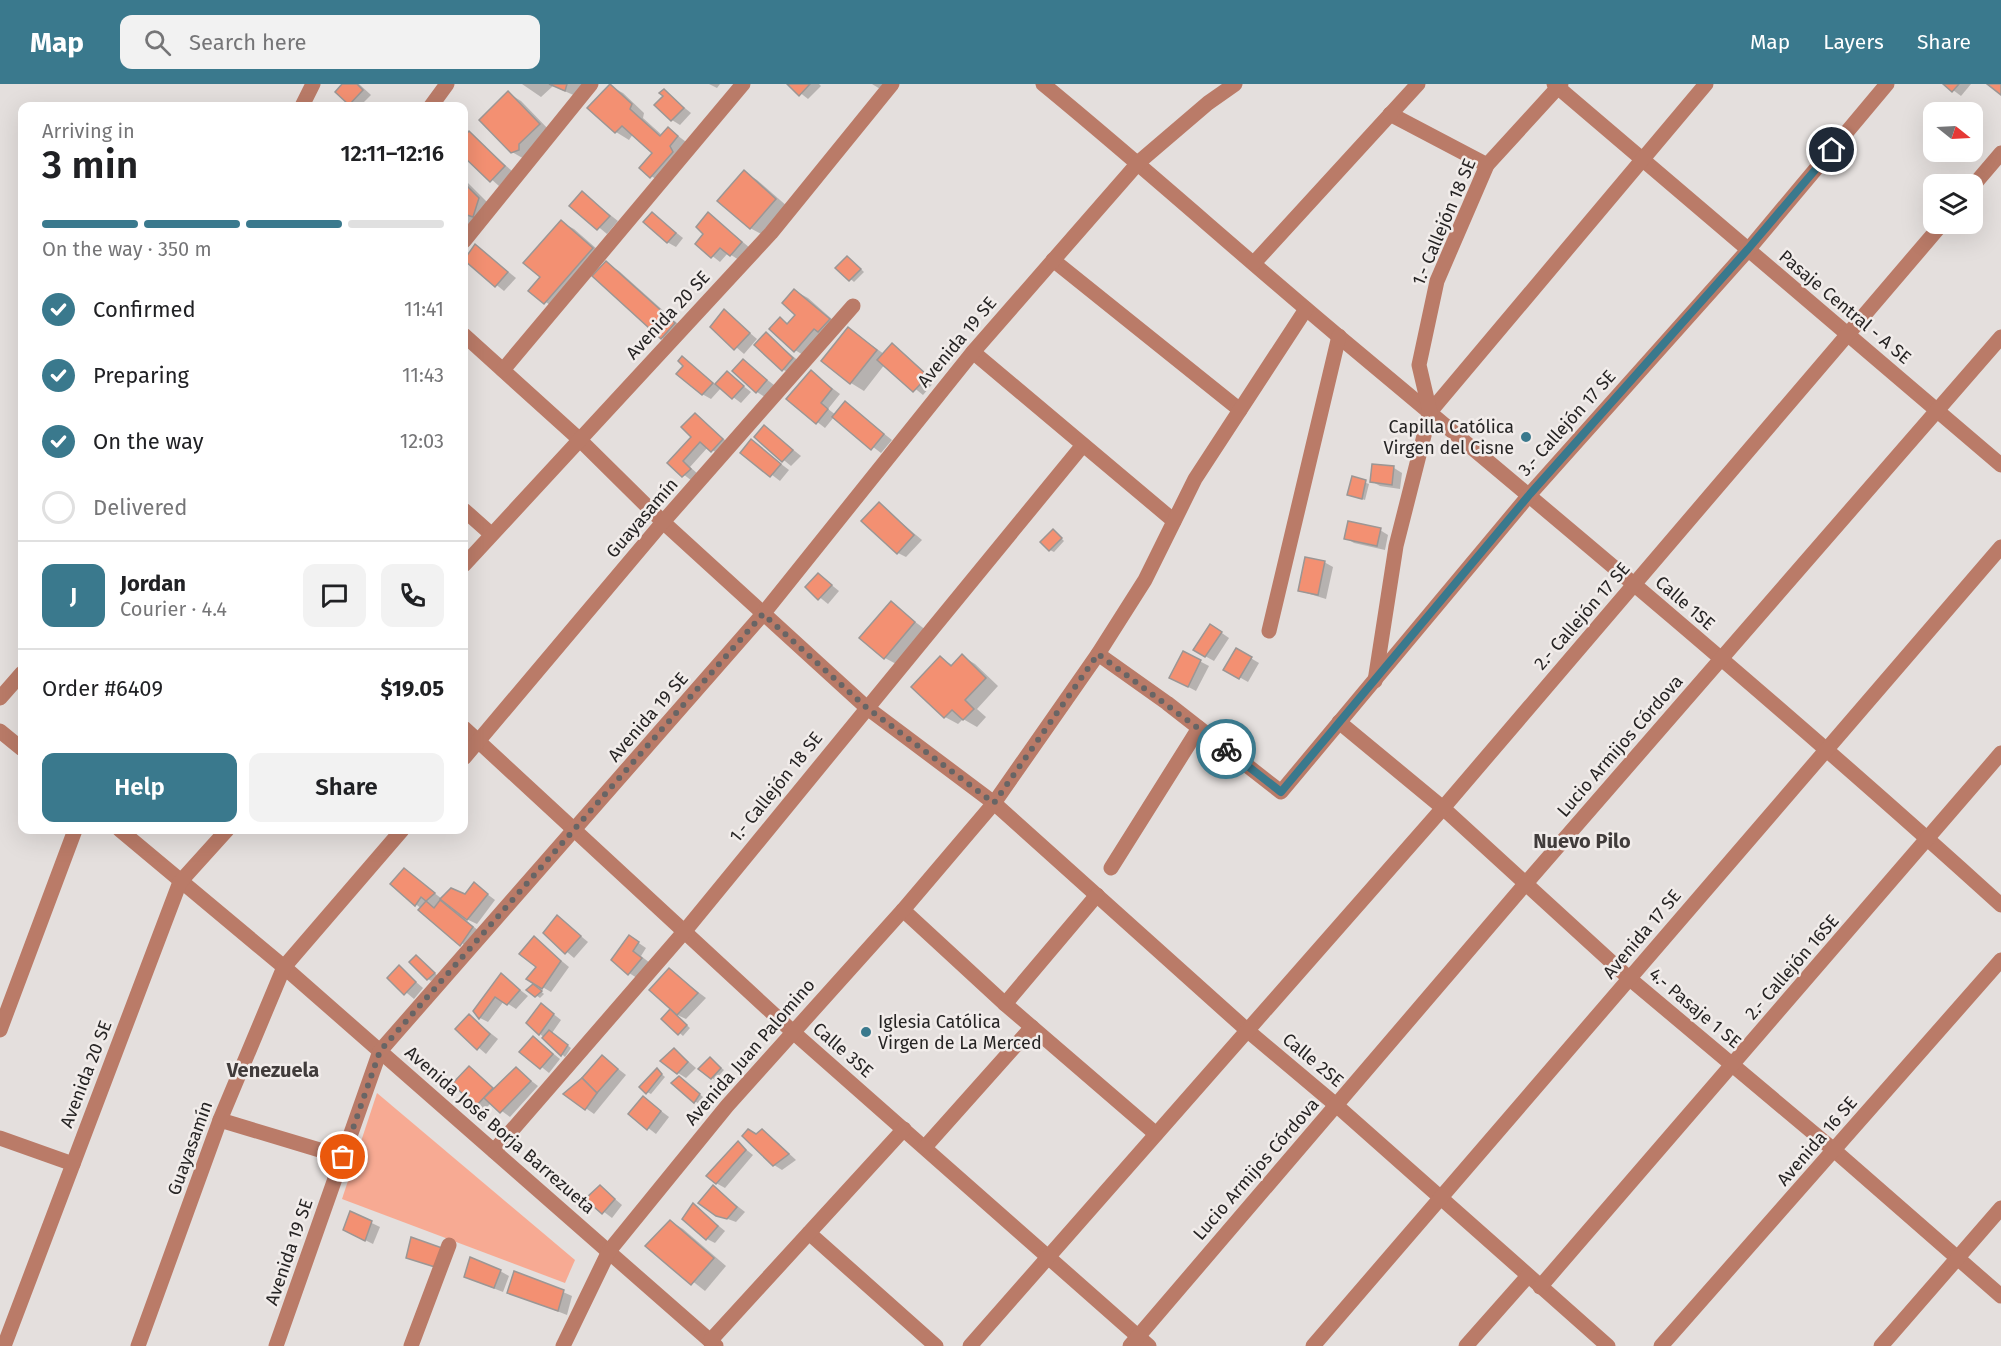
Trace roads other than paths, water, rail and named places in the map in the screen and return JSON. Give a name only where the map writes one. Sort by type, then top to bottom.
[{"type":"street","points":[[304,102],[313,84]]},
{"type":"street","points":[[434,102],[447,84]]},
{"type":"street","points":[[468,236],[591,84]]},
{"type":"street","points":[[502,370],[743,84]]},
{"type":"street","name":"Avenida 20 SE","points":[[468,561],[490,534],[771,233],[892,84]]},
{"type":"street","name":"Calle 1SE","points":[[1043,84],[1139,162],[1306,309],[1530,494],[1928,838],[2001,905]]},
{"type":"street","name":"Avenida 19 SE","points":[[276,1346],[380,1051],[763,614],[973,352],[1139,162],[1208,103],[1235,84]]},
{"type":"street","points":[[1254,263],[1418,84]]},
{"type":"street","points":[[1430,412],[1706,84]]},
{"type":"street","name":"3.- Callejón 17 SE","points":[[1199,728],[1281,792],[1530,494],[1748,249],[1887,84]]},
{"type":"street","name":"Pasaje Central - A SE","points":[[1558,85],[2001,465]]},
{"type":"street","name":"1.- Callejón 18 SE","points":[[1375,681],[1396,546],[1430,412],[1419,365],[1426,323],[1437,281],[1487,165],[1558,85]]},
{"type":"street","points":[[1390,114],[1487,165]]},
{"type":"street","points":[[1983,174],[2001,153]]},
{"type":"street","name":"2.- Callejón 17 SE","points":[[970,1346],[1443,808],[1934,234]]},
{"type":"street","points":[[1053,260],[1240,410]]},
{"type":"street","name":"Guayasamín","points":[[468,753],[663,522],[852,306]]},
{"type":"street","name":"Avenida Juan Palomino","points":[[563,1346],[609,1251],[727,1106],[903,910],[994,803],[1098,654],[1145,580],[1196,479],[1306,309]]},
{"type":"street","points":[[1269,631],[1339,336]]},
{"type":"street","name":"Lucio Armijos Córdova","points":[[1139,1343],[1336,1105],[1527,882],[2001,337]]},
{"type":"street","name":"Calle 2SE","points":[[468,338],[579,438],[663,522],[866,707],[994,803],[1248,1031],[1441,1198],[1540,1287],[1597,1343]]},
{"type":"street","points":[[973,352],[1174,521]]},
{"type":"street","name":"1.- Callejón 18 SE","points":[[494,1151],[684,932],[866,707],[1083,445]]},
{"type":"street","points":[[468,514],[490,534]]},
{"type":"street","name":"Avenida 17 SE","points":[[1313,1346],[2001,547]]},
{"type":"street","points":[[1098,654],[1199,728],[1111,868]]},
{"type":"street","points":[[0,698],[18,678]]},
{"type":"street","name":"4.- Pasaje 1 SE","points":[[1339,722],[1443,808],[1630,978],[1835,1150],[2001,1296]]},
{"type":"street","points":[[0,731],[18,746]]},
{"type":"street","name":"Calle 3SE","points":[[468,732],[793,1032],[904,1129],[1139,1343]]},
{"type":"street","name":"2.- Callejón 16SE","points":[[1540,1287],[2001,753]]},
{"type":"street","points":[[0,1030],[74,834]]},
{"type":"street","name":"Avenida José Borja Barrezueta","points":[[125,834],[284,967],[713,1343]]},
{"type":"street","name":"Avenida 20 SE","points":[[4,1346],[180,882],[223,834]]},
{"type":"street","name":"Guayasamín","points":[[138,1346],[220,1120],[284,967],[399,834]]},
{"type":"street","points":[[1005,1004],[1097,895]]},
{"type":"street","points":[[903,910],[1005,1004],[1156,1134]]},
{"type":"street","name":"Avenida 16 SE","points":[[1661,1346],[2001,960]]},
{"type":"street","points":[[925,1148],[1032,1027]]},
{"type":"street","points":[[220,1120],[343,1157]]},
{"type":"street","points":[[713,1343],[904,1129]]},
{"type":"street","points":[[0,1138],[73,1164]]},
{"type":"street","points":[[1881,1346],[2001,1208]]},
{"type":"street","points":[[809,1233],[936,1346]]},
{"type":"street","points":[[411,1346],[449,1245]]},
{"type":"street","points":[[1466,1346],[1528,1276]]},
{"type":"place","name":"Capilla Católica Virgen del Cisne","points":[[1526,437]]},
{"type":"place","name":"Iglesia Católica Virgen de La Merced","points":[[866,1032]]},
{"type":"district","name":"Nuevo Pilo","points":[[1582,841]]},
{"type":"district","name":"Venezuela","points":[[273,1070]]}]
